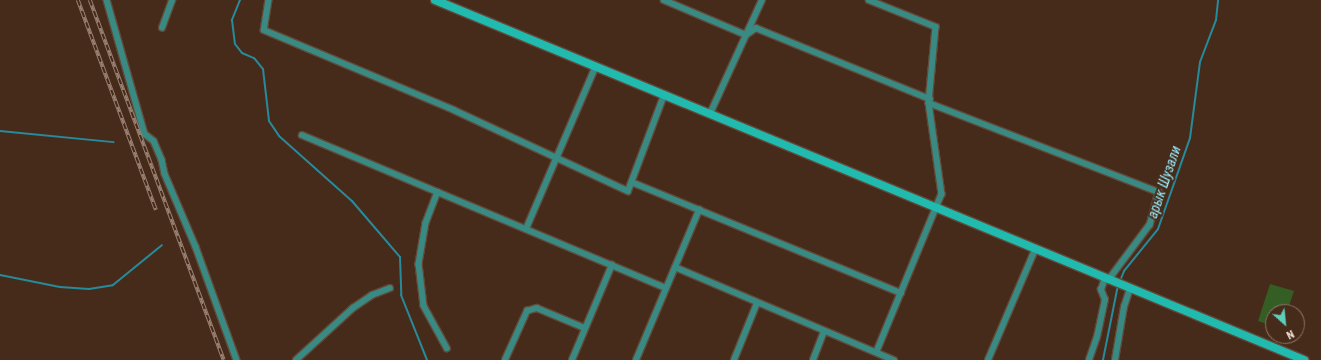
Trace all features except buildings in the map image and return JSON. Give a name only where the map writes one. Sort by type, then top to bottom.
[{"type":"main road","points":[[435,0],[1035,250],[1304,360]]},
{"type":"street","points":[[108,0],[145,134],[154,141],[162,160],[165,174],[196,248],[237,360]]},
{"type":"street","points":[[162,28],[172,0]]},
{"type":"street","points":[[269,0],[264,30],[454,110],[628,191],[634,183],[664,95]]},
{"type":"street","points":[[664,0],[746,34]]},
{"type":"street","points":[[710,114],[762,0]]},
{"type":"street","points":[[869,0],[936,27],[929,101],[942,186],[938,209],[877,352]]},
{"type":"street","points":[[746,34],[756,28],[929,101],[1159,192],[1150,225],[1101,290],[1105,300],[1098,337],[1089,360]]},
{"type":"street","points":[[526,229],[596,66]]},
{"type":"street","points":[[302,135],[666,288]]},
{"type":"street","points":[[634,183],[901,293]]},
{"type":"street","points":[[438,192],[426,223],[419,264],[424,306],[447,348]]},
{"type":"street","points":[[636,360],[699,210]]},
{"type":"street","points":[[988,360],[1035,250]]},
{"type":"street","points":[[572,360],[612,265]]},
{"type":"street","points":[[675,267],[824,332],[877,352],[887,359],[894,360]]},
{"type":"street","points":[[1115,360],[1127,287]]},
{"type":"street","points":[[296,360],[353,308],[372,295],[390,288]]},
{"type":"street","points":[[734,360],[757,303]]},
{"type":"street","points":[[505,360],[526,311],[537,308],[585,328]]},
{"type":"street","points":[[813,360],[824,332]]},
{"type":"green space","points":[[1270,284],[1294,291],[1290,304],[1265,304],[1265,323],[1258,321]]},
{"type":"waterway","points":[[240,0],[232,20],[235,44],[242,53],[254,58],[263,69],[269,121],[279,136],[352,201],[400,257],[401,295],[427,360]]},
{"type":"waterway","name":"арык Шузали","points":[[1120,281],[1124,271],[1158,229],[1190,138],[1200,62],[1216,20],[1218,0]]},
{"type":"waterway","points":[[0,131],[113,142]]},
{"type":"waterway","points":[[0,275],[60,287],[89,289],[113,285],[162,245]]},
{"type":"waterway","name":"арык Шузали","points":[[1103,360],[1118,285]]},
{"type":"railway","points":[[78,0],[156,210]]},
{"type":"railway","points":[[90,0],[224,360]]}]
